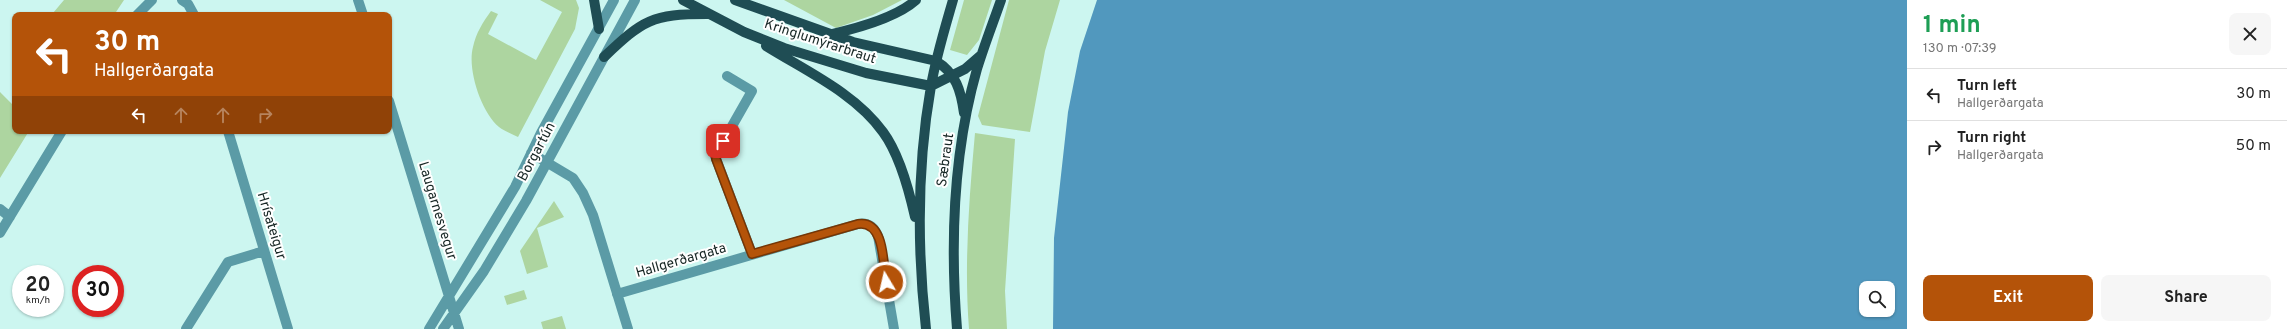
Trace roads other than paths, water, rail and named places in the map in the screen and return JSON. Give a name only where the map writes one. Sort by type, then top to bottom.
[{"type":"main road","points":[[594,0],[599,29]]},
{"type":"main road","name":"Kringlumýrarbraut","points":[[683,0],[744,32],[784,48],[866,73],[931,86]]},
{"type":"main road","name":"Kringlumýrarbraut","points":[[735,0],[853,42],[936,61],[944,65],[953,76],[962,97],[965,121]]},
{"type":"main road","points":[[829,34],[858,28],[885,17],[916,0]]},
{"type":"main road","name":"Sæbraut","points":[[926,329],[918,229],[922,162],[931,86],[936,61],[953,0]]},
{"type":"main road","name":"Sæbraut","points":[[957,329],[954,292],[954,207],[965,121],[983,52],[1001,0]]},
{"type":"main road","points":[[604,57],[630,33],[648,21],[674,14],[709,14]]},
{"type":"main road","points":[[744,32],[862,108],[884,132],[896,155],[911,198],[918,229]]},
{"type":"main road","points":[[931,86],[953,76],[975,63],[983,52]]},
{"type":"street","points":[[140,12],[152,0]]},
{"type":"street","points":[[182,0],[188,4],[192,12]]},
{"type":"street","points":[[358,0],[362,12]]},
{"type":"street","name":"Borgartún","points":[[429,329],[448,295],[483,242],[521,176],[531,153],[614,0]]},
{"type":"street","name":"Borgartún","points":[[443,329],[454,311],[484,271],[526,201],[635,0]]},
{"type":"street","points":[[727,76],[752,91],[715,156],[752,254]]},
{"type":"street","name":"Laugarnesvegur","points":[[392,111],[459,329]]},
{"type":"street","points":[[0,233],[60,134]]},
{"type":"street","name":"Hrísateigur","points":[[229,134],[288,329]]},
{"type":"street","points":[[531,153],[573,178],[583,192],[593,215],[628,329]]},
{"type":"street","points":[[0,209],[10,217]]},
{"type":"street","name":"Hallgerðargata","points":[[617,294],[858,224],[870,225],[878,236],[894,329]]},
{"type":"street","points":[[186,329],[228,262],[264,252]]},
{"type":"water","points":[[1097,0],[1907,0],[1907,329],[1053,329],[1054,238],[1068,112],[1080,51]]}]
